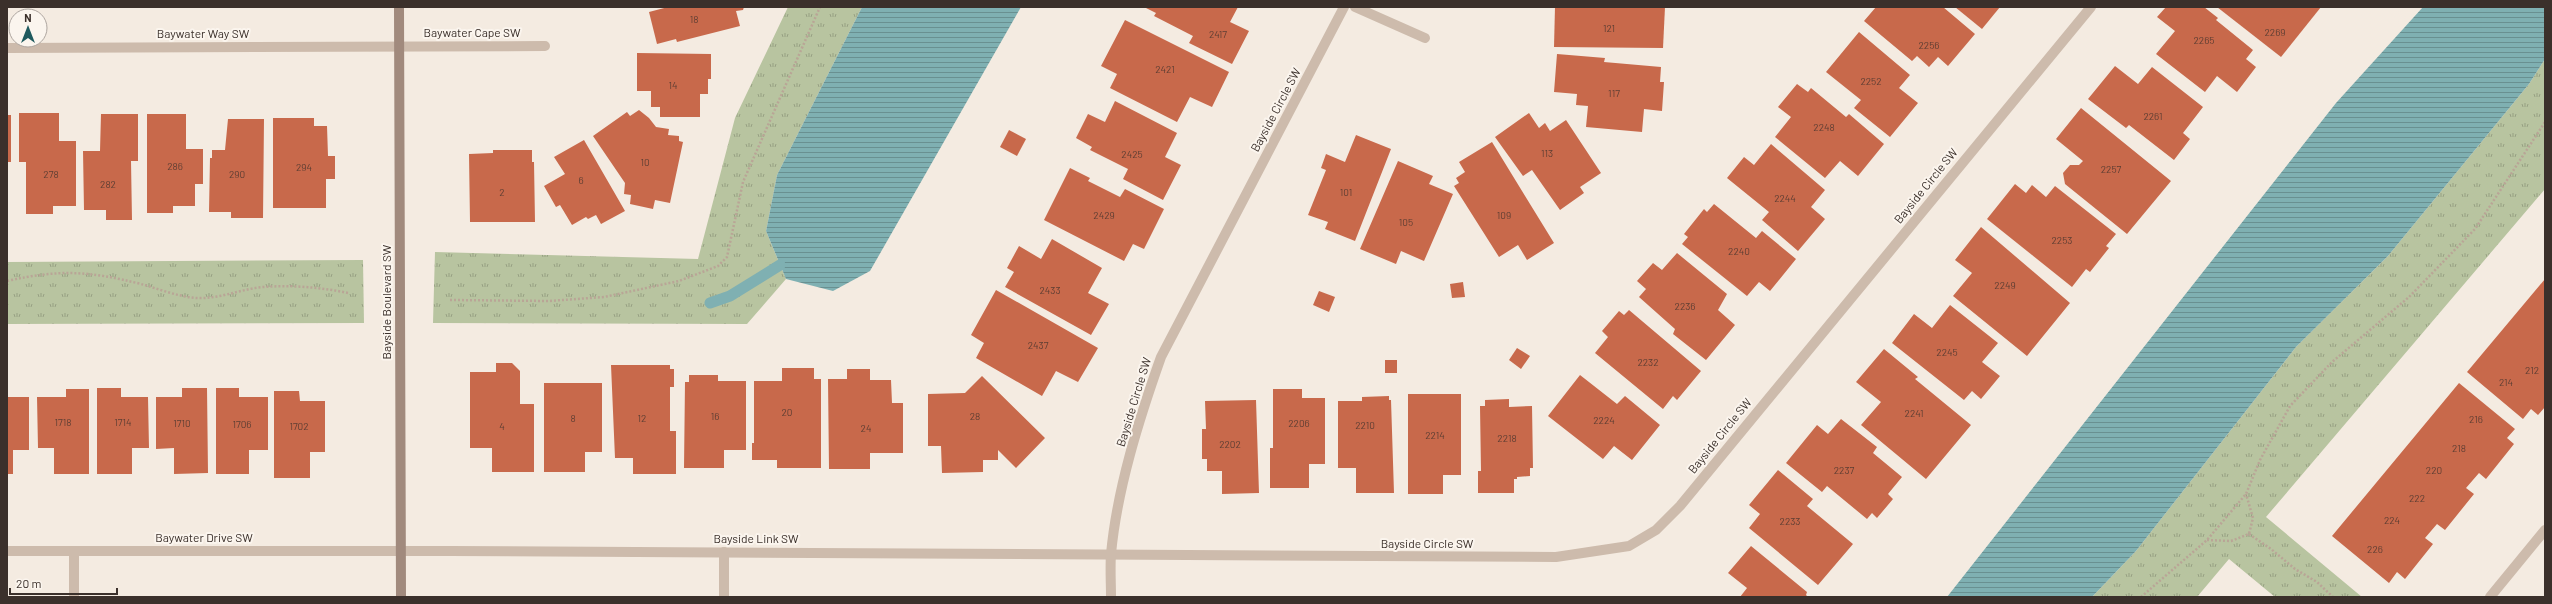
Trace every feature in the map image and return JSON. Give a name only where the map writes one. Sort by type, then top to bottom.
[{"type":"street","name":"Bayside Boulevard SW","points":[[399,7],[401,597]]},
{"type":"street","name":"Bayside Circle SW","points":[[1344,7],[1161,357],[1141,413],[1124,483],[1111,554],[1556,557],[1629,546],[1656,530],[1680,506],[2091,7]]},
{"type":"street","points":[[1355,7],[1425,38]]},
{"type":"street","name":"Baywater Cape SW","points":[[399,46],[545,46]]},
{"type":"street","name":"Baywater Way SW","points":[[7,48],[399,46]]},
{"type":"street","points":[[2490,597],[2545,530]]},
{"type":"street","name":"Baywater Drive SW","points":[[7,551],[401,551]]},
{"type":"street","points":[[74,551],[74,597]]},
{"type":"street","name":"Bayside Link SW","points":[[401,551],[1111,554]]},
{"type":"street","points":[[724,552],[724,597]]},
{"type":"street","points":[[1111,554],[1111,597]]},
{"type":"path","points":[[450,300],[548,302],[604,297],[679,281],[718,266],[727,257],[743,182],[820,7]]},
{"type":"path","points":[[2141,597],[2207,540],[2246,494],[2260,460],[2290,406],[2332,362],[2409,297],[2475,229],[2545,122]]},
{"type":"path","points":[[7,281],[43,273],[75,272],[107,276],[197,298],[221,296],[262,287],[301,287],[348,293]]},
{"type":"path","points":[[2246,494],[2253,518],[2249,534]]},
{"type":"path","points":[[2207,540],[2231,541],[2249,534]]},
{"type":"path","points":[[2249,534],[2271,549],[2295,569],[2317,582],[2333,597]]},
{"type":"green space","points":[[788,7],[862,7],[777,175],[766,231],[786,279],[747,324],[433,323],[435,252],[698,259],[735,118]]},
{"type":"green space","points":[[2545,59],[2545,189],[2266,517],[2362,597],[2275,597],[2229,559],[2197,597],[2092,597],[2136,551],[2296,347],[2388,256],[2529,84]]},
{"type":"green space","points":[[363,260],[364,323],[7,324],[7,262]]},
{"type":"water","points":[[862,7],[1021,7],[870,271],[833,291],[786,279],[766,231],[777,175]]},
{"type":"water","points":[[2423,7],[2545,7],[2545,59],[2529,84],[2388,256],[2296,347],[2136,551],[2092,597],[1947,597],[2336,103]]},
{"type":"building","points":[[668,7],[744,7],[743,10],[736,11],[740,26],[677,42],[676,39],[657,44],[649,12]]},
{"type":"building","points":[[1144,7],[1238,7],[1230,22],[1249,31],[1232,64],[1189,43],[1193,36],[1154,16],[1156,13]]},
{"type":"building","points":[[1555,7],[1665,7],[1663,48],[1554,47]]},
{"type":"building","points":[[1876,7],[1943,7],[1975,34],[1948,66],[1938,57],[1929,67],[1917,56],[1912,61],[1864,21]]},
{"type":"building","points":[[1955,7],[2000,7],[1982,29]]},
{"type":"building","points":[[2166,7],[2204,7],[2218,18],[2216,20],[2253,50],[2246,59],[2256,67],[2237,92],[2217,76],[2205,92],[2156,54],[2175,31],[2157,17]]},
{"type":"building","points":[[2217,7],[2321,7],[2281,57]]},
{"type":"building","points":[[1125,20],[1229,72],[1212,107],[1190,97],[1177,122],[1110,88],[1117,74],[1101,66]]},
{"type":"building","points":[[1859,32],[1910,75],[1899,88],[1918,103],[1890,137],[1854,108],[1861,100],[1826,72]]},
{"type":"building","points":[[637,53],[711,54],[711,79],[708,79],[708,94],[700,94],[700,117],[660,117],[660,107],[651,107],[651,91],[637,91]]},
{"type":"building","points":[[1557,54],[1605,58],[1604,62],[1661,67],[1660,82],[1664,82],[1662,111],[1644,109],[1642,132],[1586,127],[1588,106],[1576,105],[1577,94],[1554,92]]},
{"type":"building","points":[[2115,66],[2138,84],[2152,67],[2203,107],[2183,133],[2190,139],[2174,160],[2129,125],[2126,128],[2088,99]]},
{"type":"building","points":[[1797,84],[1808,92],[1811,88],[1846,117],[1849,114],[1884,144],[1858,176],[1840,161],[1825,178],[1775,137],[1791,117],[1778,107]]},
{"type":"building","points":[[1115,101],[1177,133],[1165,157],[1181,165],[1163,200],[1123,179],[1128,169],[1090,150],[1092,147],[1076,138],[1088,114],[1105,122]]},
{"type":"building","points":[[2081,108],[2171,181],[2127,234],[2065,184],[2063,173],[2070,165],[2079,165],[2083,161],[2056,139]]},
{"type":"building","points":[[639,110],[649,118],[656,127],[669,129],[668,135],[679,136],[679,141],[683,142],[670,203],[655,200],[653,209],[630,204],[631,195],[624,194],[625,183],[593,136],[627,112],[630,116]]},
{"type":"building","points":[[19,113],[59,113],[59,141],[76,141],[76,206],[53,206],[53,214],[26,214],[26,162],[19,162]]},
{"type":"building","points":[[1529,113],[1539,128],[1545,123],[1550,131],[1566,120],[1601,173],[1580,187],[1584,193],[1560,210],[1532,170],[1523,176],[1495,137]]},
{"type":"building","points":[[101,114],[138,114],[138,161],[131,161],[132,220],[106,220],[106,210],[84,210],[83,151],[100,151]]},
{"type":"building","points":[[147,114],[186,114],[186,149],[203,149],[203,184],[195,184],[195,206],[173,206],[173,213],[147,213]]},
{"type":"building","points":[[7,115],[11,115],[11,162],[7,162]]},
{"type":"building","points":[[273,118],[314,118],[314,126],[327,126],[328,156],[335,156],[335,179],[326,179],[326,208],[273,208]]},
{"type":"building","points":[[228,119],[264,119],[263,218],[231,218],[231,212],[209,212],[210,158],[212,158],[212,150],[225,150]]},
{"type":"building","points":[[1009,130],[1026,139],[1017,156],[1000,147]]},
{"type":"building","points":[[1356,135],[1391,149],[1355,241],[1325,229],[1328,222],[1308,215],[1326,170],[1321,168],[1326,154],[1345,162]]},
{"type":"building","points":[[584,140],[625,211],[601,224],[596,215],[588,219],[586,217],[572,225],[560,205],[556,207],[544,186],[565,174],[554,157]]},
{"type":"building","points":[[1492,142],[1554,243],[1527,260],[1518,245],[1499,257],[1454,186],[1459,183],[1456,178],[1465,172],[1459,162]]},
{"type":"building","points":[[1771,144],[1825,190],[1811,207],[1825,219],[1798,251],[1762,220],[1769,212],[1727,178],[1744,157],[1754,165]]},
{"type":"building","points":[[493,150],[532,150],[532,162],[534,162],[535,222],[470,222],[469,154],[493,153]]},
{"type":"building","points":[[1398,161],[1433,176],[1429,184],[1453,194],[1424,261],[1401,251],[1396,264],[1360,249]]},
{"type":"building","points":[[1070,168],[1090,178],[1088,181],[1120,197],[1125,189],[1164,209],[1144,249],[1133,244],[1124,261],[1044,220]]},
{"type":"building","points":[[2015,184],[2026,193],[2032,185],[2046,197],[2055,186],[2116,234],[2106,246],[2109,248],[2090,272],[2086,269],[2072,287],[1987,219]]},
{"type":"building","points":[[1714,204],[1756,238],[1762,231],[1796,259],[1770,291],[1759,282],[1747,296],[1682,244],[1688,237],[1684,234],[1704,209],[1707,212]]},
{"type":"building","points":[[1981,227],[2070,303],[2027,356],[1953,296],[1972,273],[1955,260]]},
{"type":"building","points":[[1052,239],[1102,268],[1088,293],[1109,304],[1091,335],[1005,287],[1014,272],[1007,268],[1019,246],[1041,259]]},
{"type":"building","points":[[1677,253],[1727,294],[1718,310],[1735,325],[1706,360],[1673,334],[1675,329],[1639,297],[1646,289],[1637,281],[1653,263],[1662,270]]},
{"type":"building","points":[[2545,279],[2545,407],[2538,415],[2531,409],[2523,419],[2467,372]]},
{"type":"building","points":[[1463,282],[1465,297],[1452,298],[1450,284]]},
{"type":"building","points":[[996,290],[1098,348],[1078,382],[1056,371],[1042,396],[976,358],[984,343],[971,335]]},
{"type":"building","points":[[1319,291],[1335,297],[1329,312],[1313,305]]},
{"type":"building","points":[[1950,305],[1998,343],[1982,362],[2000,376],[1981,399],[1972,391],[1964,400],[1892,343],[1914,314],[1932,328]]},
{"type":"building","points":[[1629,310],[1701,371],[1677,400],[1673,396],[1663,409],[1595,353],[1608,337],[1602,331],[1619,311],[1624,315]]},
{"type":"building","points":[[1517,348],[1530,356],[1521,369],[1509,360]]},
{"type":"building","points":[[1884,349],[1918,377],[1915,379],[1971,425],[1926,479],[1861,425],[1881,402],[1856,382]]},
{"type":"building","points":[[1385,360],[1397,360],[1397,373],[1385,373]]},
{"type":"building","points":[[496,363],[512,363],[520,371],[520,404],[534,404],[534,472],[492,472],[492,448],[470,448],[470,372],[496,372]]},
{"type":"building","points":[[611,365],[670,365],[670,369],[674,369],[674,387],[670,387],[670,431],[676,431],[676,474],[633,474],[633,458],[615,458]]},
{"type":"building","points":[[782,368],[814,368],[814,379],[821,379],[821,468],[777,468],[777,460],[752,460],[752,443],[754,443],[754,381],[782,381]]},
{"type":"building","points":[[847,369],[870,369],[870,380],[891,380],[892,403],[903,403],[903,453],[870,453],[870,469],[829,469],[828,379],[847,379]]},
{"type":"building","points":[[689,375],[718,375],[718,381],[746,381],[746,450],[724,450],[724,468],[684,468],[685,382],[689,382]]},
{"type":"building","points":[[1580,375],[1617,404],[1625,396],[1660,425],[1632,460],[1614,446],[1603,459],[1548,416]]},
{"type":"building","points":[[982,376],[1045,438],[1016,468],[998,450],[998,460],[983,460],[983,472],[942,473],[941,446],[928,446],[928,394],[965,393]]},
{"type":"building","points":[[544,383],[602,383],[602,452],[585,452],[585,472],[544,472]]},
{"type":"building","points":[[2459,383],[2515,429],[2507,438],[2514,444],[2486,479],[2479,473],[2466,488],[2474,494],[2445,530],[2437,524],[2425,538],[2433,544],[2405,579],[2397,572],[2389,583],[2332,536]]},
{"type":"building","points":[[97,388],[121,388],[121,397],[148,397],[149,448],[132,448],[132,474],[97,474]]},
{"type":"building","points":[[182,388],[207,388],[208,473],[174,474],[174,448],[156,449],[156,397],[182,397]]},
{"type":"building","points":[[216,388],[239,388],[239,397],[268,397],[268,450],[249,450],[249,474],[216,474]]},
{"type":"building","points":[[66,389],[89,389],[89,474],[54,474],[54,448],[38,448],[37,397],[66,397]]},
{"type":"building","points":[[1273,389],[1302,389],[1302,398],[1325,398],[1325,464],[1309,464],[1309,488],[1270,488],[1270,448],[1273,448]]},
{"type":"building","points":[[274,391],[299,391],[300,401],[325,401],[325,452],[310,452],[310,478],[274,478]]},
{"type":"building","points":[[1408,394],[1461,394],[1461,475],[1443,475],[1443,494],[1408,494]]},
{"type":"building","points":[[1389,396],[1389,400],[1391,400],[1394,493],[1356,493],[1356,468],[1338,468],[1338,401],[1362,401],[1362,397]]},
{"type":"building","points":[[7,397],[29,397],[29,450],[13,450],[13,474],[7,474]]},
{"type":"building","points":[[1509,399],[1509,407],[1532,406],[1533,468],[1530,468],[1530,476],[1517,477],[1517,479],[1514,479],[1514,493],[1478,493],[1478,471],[1481,471],[1480,406],[1485,406],[1485,400]]},
{"type":"building","points":[[1256,400],[1259,493],[1222,494],[1222,471],[1207,471],[1207,459],[1202,459],[1202,429],[1206,429],[1205,401]]},
{"type":"building","points":[[1841,419],[1877,447],[1873,453],[1902,477],[1888,494],[1893,499],[1877,518],[1872,513],[1867,519],[1827,486],[1822,492],[1786,463],[1817,425],[1828,434]]},
{"type":"building","points":[[1778,470],[1813,499],[1807,506],[1853,544],[1818,585],[1749,528],[1760,514],[1749,505]]},
{"type":"building","points":[[1751,546],[1807,592],[1806,595],[1808,597],[1740,597],[1747,588],[1728,573]]},
{"type":"waterway","points":[[710,303],[730,296],[780,265]]}]
